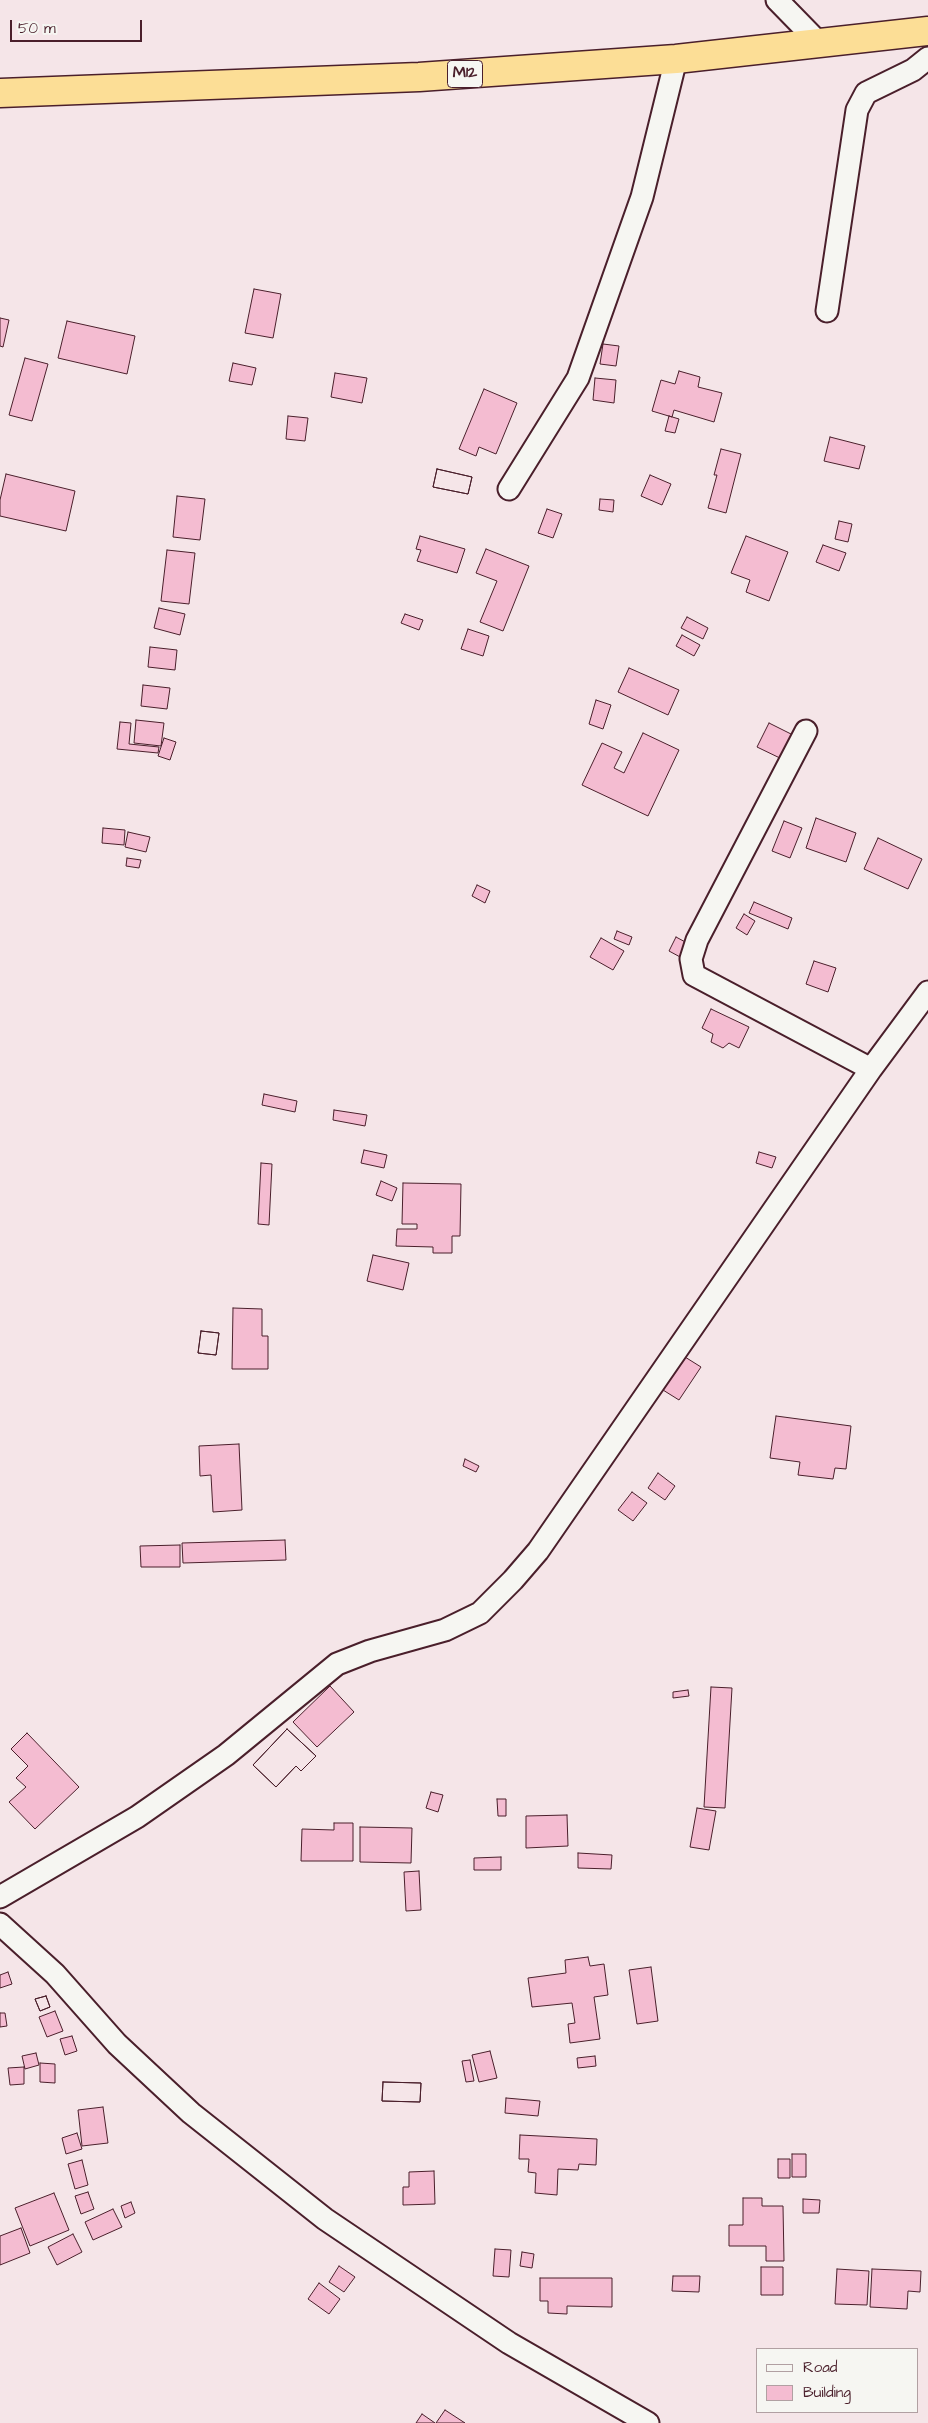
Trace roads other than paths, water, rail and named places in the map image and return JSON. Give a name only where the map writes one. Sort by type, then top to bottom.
[{"type":"highway","name":"M12","points":[[0,93],[419,77],[676,59],[928,31]]},
{"type":"street","points":[[777,0],[819,43]]},
{"type":"street","points":[[827,311],[857,110],[866,94],[913,70],[928,58]]},
{"type":"street","points":[[509,489],[578,378],[642,197],[676,59]]},
{"type":"street","points":[[806,731],[697,940],[691,959],[694,975],[871,1069]]},
{"type":"street","points":[[0,1897],[137,1817],[226,1755],[337,1664],[370,1651],[445,1630],[480,1613],[513,1580],[538,1551],[871,1069],[928,992]]},
{"type":"street","points":[[0,1924],[55,1974],[117,2044],[191,2113],[325,2219],[509,2343],[648,2423]]}]
